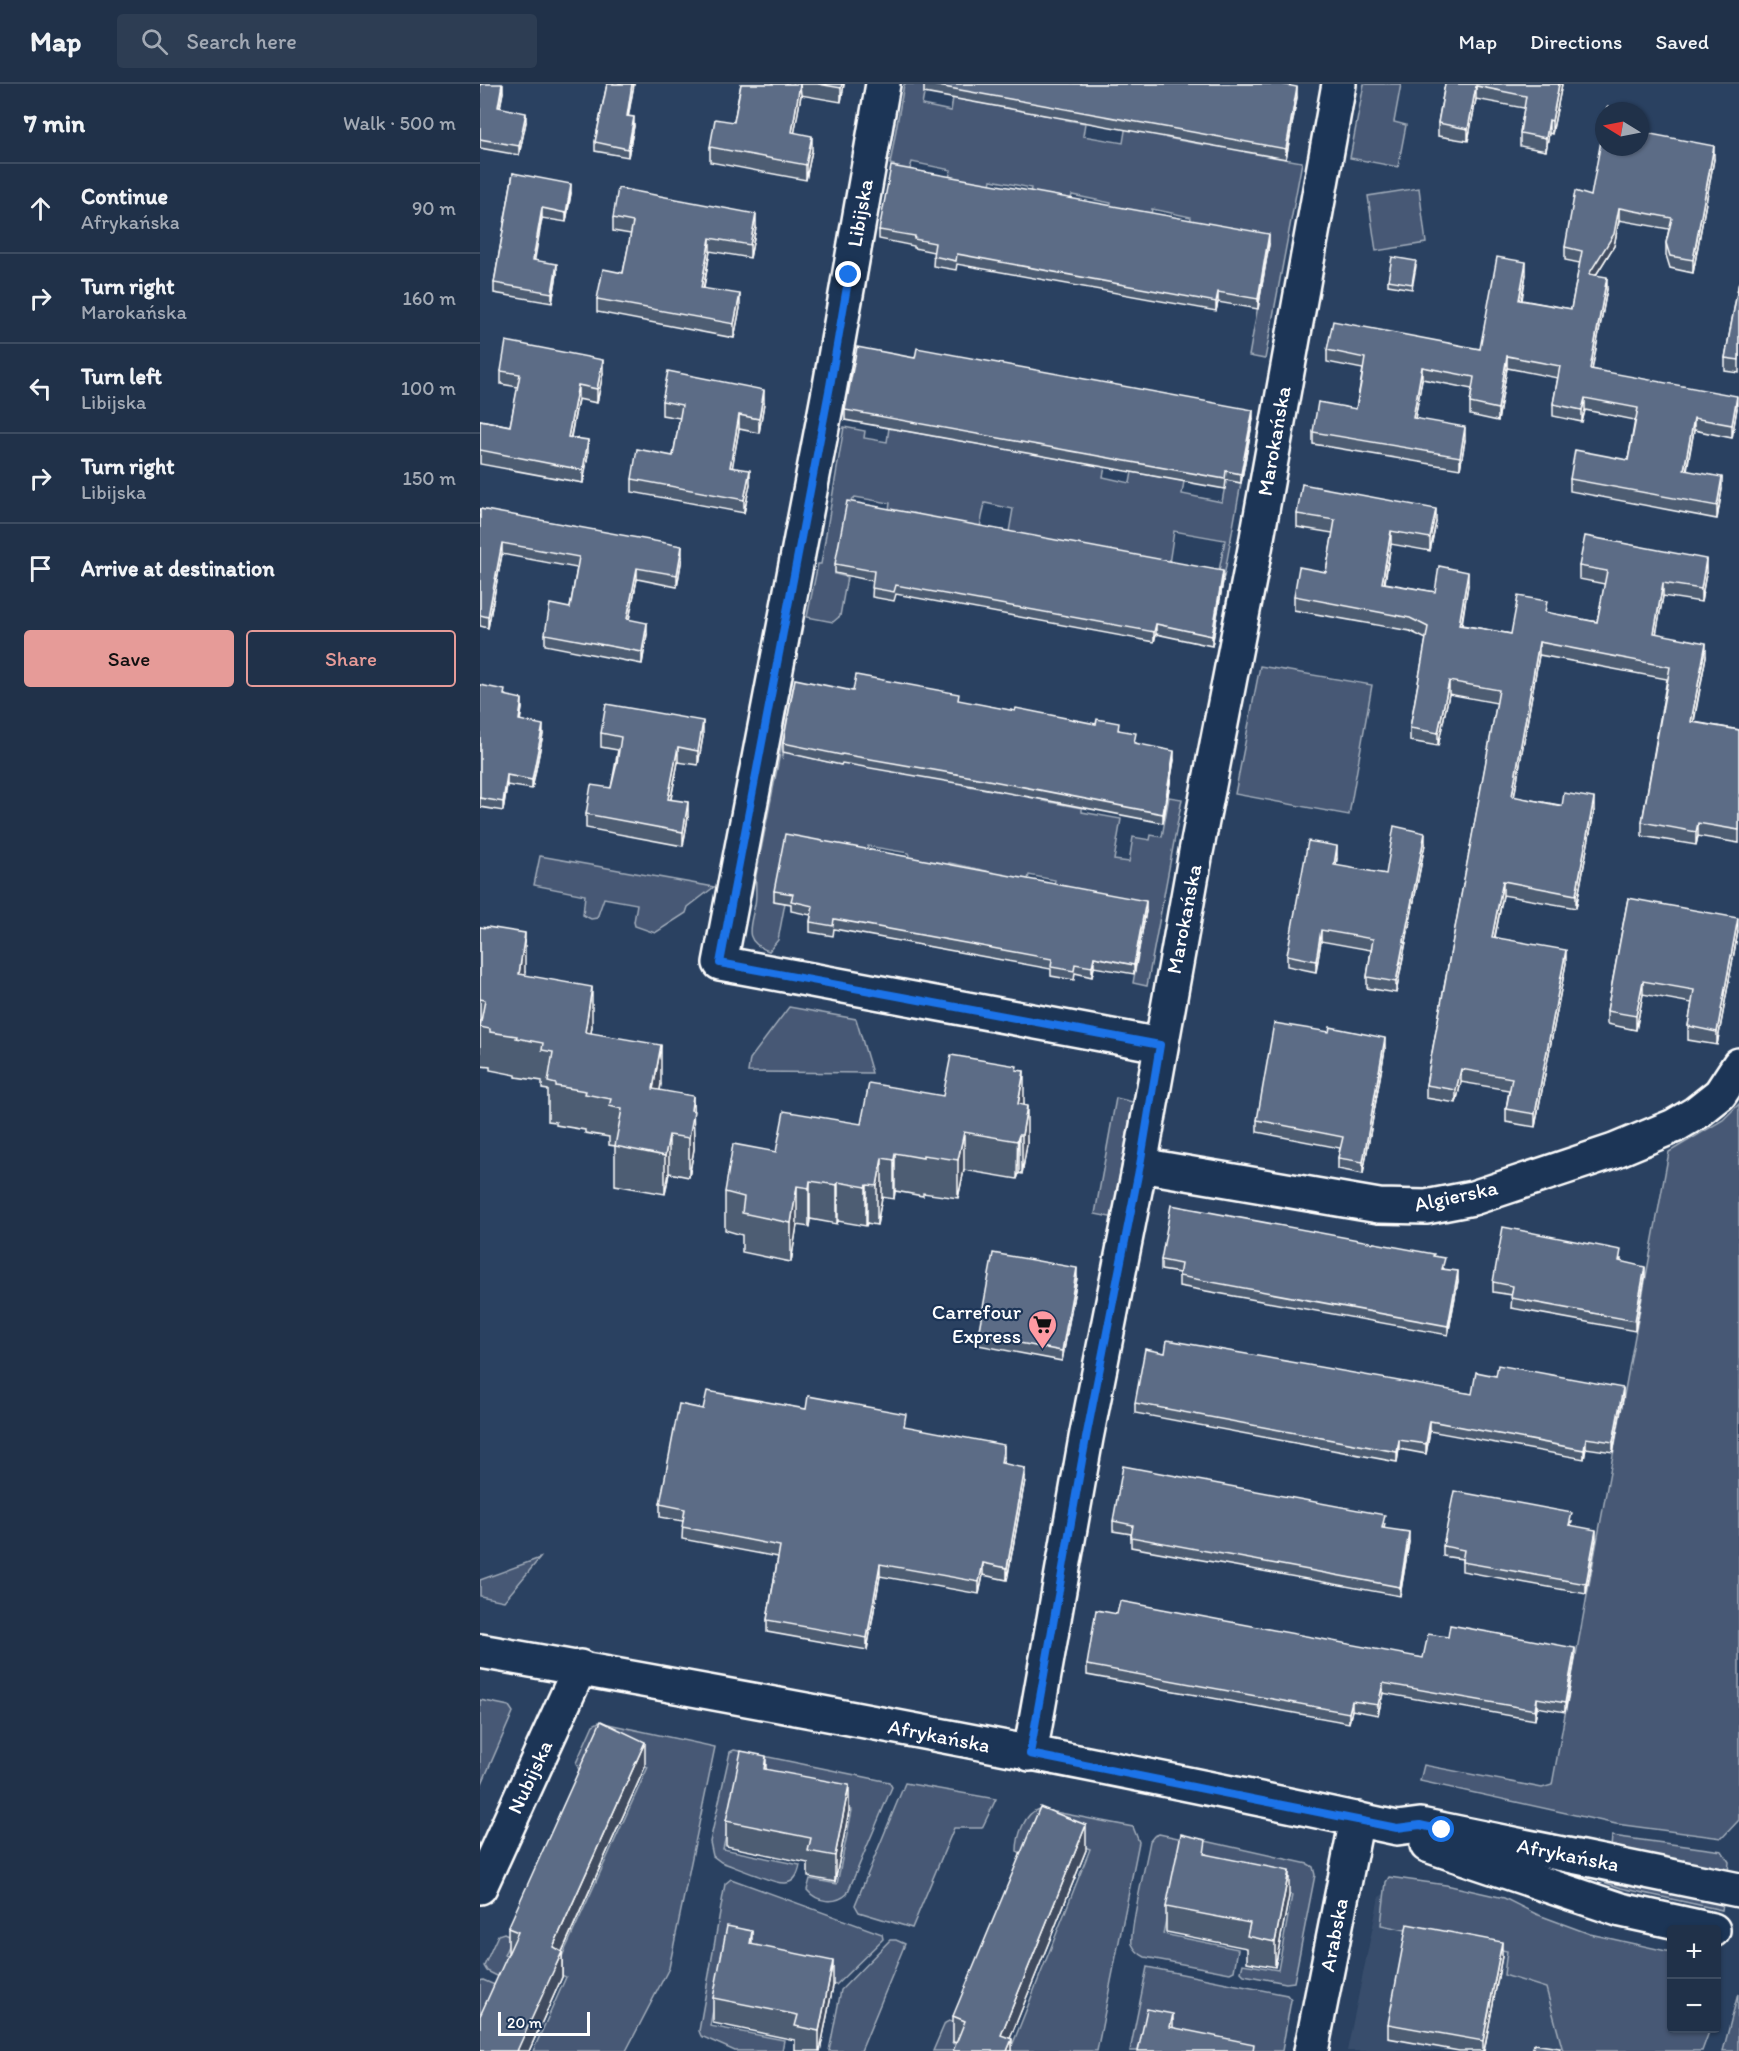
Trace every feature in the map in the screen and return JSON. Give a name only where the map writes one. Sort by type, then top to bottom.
[{"type":"street","name":"Libijska","points":[[883,84],[830,386],[720,963],[1160,1045]]},
{"type":"street","name":"Marokańska","points":[[1030,1754],[1086,1438],[1140,1165],[1160,1045],[1247,591],[1339,84]]},
{"type":"street","name":"Algierska","points":[[1140,1165],[1379,1206],[1426,1207],[1473,1198],[1614,1150],[1674,1126],[1696,1113],[1720,1094],[1739,1065]]},
{"type":"street","name":"Afrykańska","points":[[480,1651],[580,1667],[1397,1828],[1420,1825],[1739,1890]]},
{"type":"street","name":"Nubijska","points":[[480,1887],[580,1667]]},
{"type":"street","name":"Arabska","points":[[1311,2051],[1357,1819]]},
{"type":"street","name":"Afrykańska","points":[[1397,1828],[1414,1841],[1621,1910],[1692,1925]]},
{"type":"street","name":"Afrykańska","points":[[1721,1931],[1739,1935]]},
{"type":"shaded area","points":[[904,84],[926,84],[922,105],[951,111],[953,98],[1045,115],[1068,111],[1066,120],[1085,123],[1083,136],[1123,143],[1128,113],[1169,121],[1166,138],[1205,145],[1208,129],[1245,152],[1302,162],[1265,359],[1249,356],[1269,244],[1186,247],[1191,217],[1152,209],[1146,238],[1105,231],[1111,203],[1072,195],[1069,206],[1029,198],[1031,188],[991,180],[989,190],[948,182],[951,170],[912,162],[909,172],[894,170],[894,165],[890,164]]},
{"type":"shaded area","points":[[1364,84],[1401,84],[1394,122],[1406,125],[1398,167],[1350,158]]},
{"type":"shaded area","points":[[1419,188],[1426,243],[1376,251],[1368,196]]},
{"type":"shaded area","points":[[844,427],[865,431],[864,438],[887,442],[889,428],[1105,467],[1103,477],[1130,483],[1132,472],[1184,481],[1182,494],[1222,502],[1226,480],[1241,483],[1224,577],[1218,576],[1225,540],[1174,531],[1168,570],[1009,532],[1013,509],[985,503],[980,527],[888,518],[890,503],[855,497],[848,503],[835,574],[847,577],[840,616],[833,622],[807,617],[818,564],[821,564]]},
{"type":"shaded area","points":[[1260,666],[1372,685],[1349,815],[1235,794]]},
{"type":"shaded area","points":[[793,688],[795,688],[782,759],[784,752],[841,765],[842,760],[963,781],[963,785],[1002,792],[1046,785],[1043,801],[1082,808],[1082,812],[1121,819],[1114,860],[1129,862],[1133,837],[1150,840],[1151,835],[1162,837],[1169,797],[1182,799],[1147,986],[1133,983],[1146,911],[1053,894],[1055,880],[1029,875],[1027,884],[987,877],[987,871],[949,863],[946,874],[907,866],[909,853],[868,846],[866,859],[774,900],[785,903],[778,940],[769,951],[754,943],[750,926],[756,901],[756,875]]},
{"type":"shaded area","points":[[540,856],[714,887],[688,907],[686,913],[655,933],[635,926],[637,904],[604,898],[597,918],[591,919],[583,915],[585,895],[534,885]]},
{"type":"shaded area","points":[[789,1007],[856,1019],[872,1073],[748,1072],[750,1059]]},
{"type":"shaded area","points":[[1116,1098],[1133,1102],[1112,1217],[1110,1217],[1095,1214]]},
{"type":"shaded area","points":[[1739,1104],[1739,1820],[1722,1838],[1616,1824],[1420,1781],[1424,1765],[1542,1788],[1552,1785],[1669,1152],[1723,1120]]},
{"type":"shaded area","points":[[540,1558],[504,1601],[480,1596],[480,1580]]},
{"type":"shaded area","points":[[480,1700],[509,1706],[513,1712],[480,1788]]},
{"type":"shaded area","points":[[599,1722],[715,1747],[669,1968],[626,2051],[533,2051],[566,1977],[555,1972],[648,1767],[600,1743],[579,1770],[576,1763],[593,1725]]},
{"type":"shaded area","points":[[734,1750],[889,1782],[892,1787],[847,1894],[837,1900],[826,1901],[807,1890],[810,1879],[837,1884],[852,1810],[766,1793],[740,1773],[723,1849],[800,1865],[794,1879],[783,1883],[721,1862],[713,1856],[710,1842],[730,1752]]},
{"type":"shaded area","points":[[905,1783],[996,1799],[982,1828],[954,1828],[912,1928],[859,1912],[855,1905]]},
{"type":"shaded area","points":[[1039,1809],[1133,1827],[1139,1842],[1097,2051],[1010,2051],[1090,1849],[1039,1829],[1022,1856],[1017,1851],[1020,1833],[1025,1820]]},
{"type":"shaded area","points":[[1159,1834],[1183,1839],[1163,1934],[1238,1949],[1234,1971],[1230,1973],[1145,1957],[1133,1946],[1133,1925],[1150,1841]]},
{"type":"shaded area","points":[[1612,1836],[1722,1851],[1729,1862],[1728,1873],[1611,1848]]},
{"type":"shaded area","points":[[1201,1840],[1313,1867],[1315,1875],[1294,1982],[1286,1983],[1244,1975],[1241,1972],[1243,1964],[1278,1970],[1292,1895],[1207,1878]]},
{"type":"shaded area","points":[[1596,1873],[1724,1899],[1722,1910],[1621,1888],[1595,1879]]},
{"type":"shaded area","points":[[1389,1877],[1446,1885],[1504,1898],[1536,1914],[1590,1934],[1667,1951],[1667,2033],[1709,2033],[1702,2051],[1563,2051],[1546,1988],[1504,1975],[1507,1951],[1381,1925],[1386,1882]]},
{"type":"shaded area","points":[[731,1879],[882,1934],[883,1939],[836,1985],[752,1968],[725,1948],[710,2026],[784,2040],[782,2051],[735,2051],[701,2036],[699,2031],[725,1884]]},
{"type":"shaded area","points":[[1404,1881],[1523,1912],[1569,2051],[1347,2051],[1379,1897]]},
{"type":"shaded area","points":[[504,1933],[512,1937],[504,1955],[515,1961],[505,1980],[487,1971],[484,1966],[498,1935]]},
{"type":"shaded area","points":[[890,1940],[905,1944],[861,2051],[829,2051],[841,1990]]},
{"type":"shaded area","points":[[1147,1967],[1287,1995],[1291,2000],[1282,2051],[1130,2051]]},
{"type":"shaded area","points":[[483,1980],[502,1988],[480,2024],[480,1981]]},
{"type":"shaded area","points":[[1738,1994],[1738,2051],[1723,2051]]},
{"type":"shaded area","points":[[949,2021],[960,2025],[952,2043],[963,2047],[961,2051],[933,2051],[945,2023]]},
{"type":"building","points":[[480,84],[502,84],[498,107],[526,113],[519,146],[480,139]]},
{"type":"building","points":[[607,84],[632,84],[627,116],[634,117],[628,149],[595,142]]},
{"type":"building","points":[[741,84],[800,84],[792,132],[812,136],[806,165],[710,147],[715,119],[734,122]]},
{"type":"building","points":[[818,84],[842,84],[841,88]]},
{"type":"building","points":[[927,84],[1281,84],[1297,87],[1286,149]]},
{"type":"building","points":[[1445,84],[1559,84],[1552,121],[1549,120],[1546,138],[1520,133],[1526,96],[1476,86],[1468,129],[1438,123]]},
{"type":"building","points":[[1649,134],[1714,146],[1693,260],[1670,256],[1666,243],[1672,218],[1619,208],[1614,234],[1589,274],[1607,277],[1590,369],[1737,396],[1732,425],[1694,418],[1684,470],[1722,477],[1717,506],[1570,479],[1575,450],[1628,460],[1638,408],[1585,398],[1582,410],[1553,404],[1560,366],[1507,356],[1498,409],[1470,403],[1474,377],[1422,367],[1413,418],[1465,427],[1460,457],[1313,432],[1318,402],[1356,409],[1361,383],[1365,358],[1327,350],[1333,321],[1480,349],[1497,257],[1526,262],[1519,300],[1571,309],[1582,251],[1565,247],[1575,191],[1591,196],[1598,156],[1649,156]]},
{"type":"building","points":[[891,166],[1269,234],[1258,299],[1218,292],[1216,302],[957,254],[956,261],[933,256],[935,243],[914,239],[915,236],[879,230]]},
{"type":"building","points":[[513,173],[571,184],[566,213],[542,208],[533,260],[557,264],[552,293],[494,283]]},
{"type":"building","points":[[618,188],[756,214],[750,245],[710,238],[701,288],[740,294],[734,324],[597,299],[603,269],[623,273],[633,222],[613,218]]},
{"type":"building","points":[[1392,257],[1416,261],[1412,284],[1388,280]]},
{"type":"building","points":[[1739,282],[1739,360],[1725,358]]},
{"type":"building","points":[[506,341],[603,360],[597,389],[578,385],[568,437],[588,440],[583,470],[480,450],[480,420],[510,426],[520,374],[501,371]]},
{"type":"building","points":[[857,347],[915,358],[917,348],[1253,410],[1241,474],[1226,471],[1225,479],[845,410]]},
{"type":"building","points":[[668,371],[764,390],[759,419],[739,415],[730,467],[750,470],[744,500],[632,479],[637,449],[673,456],[682,405],[662,401]]},
{"type":"building","points":[[1302,484],[1436,509],[1430,538],[1391,531],[1382,583],[1435,592],[1439,566],[1468,572],[1459,625],[1511,634],[1518,596],[1547,601],[1545,612],[1597,622],[1607,571],[1579,566],[1585,536],[1706,559],[1701,589],[1663,583],[1654,633],[1706,643],[1691,722],[1739,730],[1739,830],[1698,823],[1696,832],[1642,822],[1670,667],[1539,642],[1512,796],[1562,806],[1564,793],[1594,798],[1576,895],[1503,881],[1492,937],[1566,950],[1535,1114],[1506,1109],[1512,1078],[1461,1069],[1456,1090],[1426,1085],[1499,690],[1449,681],[1438,733],[1410,728],[1428,627],[1410,618],[1294,596],[1299,567],[1326,572],[1335,520],[1297,514]]},
{"type":"building","points":[[847,501],[1223,571],[1212,636],[1156,624],[1154,632],[896,585],[894,592],[872,588],[874,571],[835,564]]},
{"type":"building","points":[[480,509],[682,546],[677,575],[637,568],[627,619],[647,623],[642,652],[545,634],[550,604],[570,608],[579,557],[502,543],[488,617],[480,615]]},
{"type":"building","points":[[856,675],[959,694],[958,700],[1015,711],[1016,708],[1096,724],[1097,719],[1119,723],[1118,730],[1136,733],[1134,743],[1174,751],[1163,814],[783,743],[795,679],[853,691]]},
{"type":"building","points":[[480,685],[505,690],[504,695],[522,699],[519,720],[543,725],[532,780],[507,775],[503,802],[480,798]]},
{"type":"building","points":[[606,704],[703,721],[698,751],[678,747],[668,799],[688,802],[683,832],[586,814],[591,785],[611,788],[617,763],[621,737],[601,733]]},
{"type":"building","points":[[1394,826],[1425,833],[1396,982],[1367,977],[1373,939],[1321,930],[1316,961],[1287,955],[1308,841],[1337,846],[1334,865],[1386,874]]},
{"type":"building","points":[[785,834],[1146,901],[1134,965],[1094,957],[1092,967],[1075,964],[1074,971],[1051,967],[1052,959],[834,919],[833,926],[810,922],[813,906],[791,901],[793,894],[774,891]]},
{"type":"building","points":[[1628,898],[1738,918],[1717,1032],[1688,1026],[1694,990],[1643,981],[1636,1016],[1607,1011]]},
{"type":"building","points":[[480,927],[525,933],[519,974],[592,987],[585,1032],[661,1045],[653,1089],[693,1096],[691,1110],[694,1111],[689,1138],[669,1135],[665,1156],[615,1146],[622,1109],[609,1106],[611,1099],[585,1094],[586,1091],[556,1086],[548,1082],[553,1052],[542,1050],[543,1043],[490,1032],[490,1029],[480,1027],[485,1000],[480,999]]},
{"type":"building","points":[[1274,1023],[1329,1032],[1330,1027],[1385,1038],[1363,1162],[1338,1158],[1343,1137],[1257,1120]]},
{"type":"building","points":[[951,1055],[1017,1066],[1016,1070],[1024,1071],[1018,1104],[1027,1106],[1022,1135],[1019,1135],[1017,1141],[964,1132],[958,1160],[923,1155],[923,1158],[895,1153],[894,1160],[882,1158],[877,1186],[867,1185],[866,1187],[838,1182],[837,1185],[810,1181],[809,1188],[797,1186],[791,1223],[742,1213],[744,1197],[725,1192],[733,1144],[776,1152],[784,1111],[861,1124],[869,1083],[943,1096]]},
{"type":"building","points":[[1171,1205],[1434,1254],[1433,1256],[1445,1258],[1442,1269],[1458,1271],[1448,1326],[1179,1276],[1181,1264],[1161,1260]]},
{"type":"building","points":[[1503,1227],[1621,1250],[1619,1261],[1645,1267],[1635,1321],[1511,1298],[1513,1286],[1493,1282]]},
{"type":"building","points":[[993,1253],[1077,1268],[1062,1351],[978,1335]]},
{"type":"building","points":[[1167,1340],[1472,1394],[1476,1372],[1496,1376],[1498,1365],[1623,1388],[1613,1442],[1586,1438],[1584,1450],[1430,1421],[1426,1444],[1399,1440],[1397,1452],[1135,1403],[1145,1349],[1165,1353]]},
{"type":"building","points":[[707,1391],[806,1409],[808,1396],[906,1414],[904,1426],[1004,1445],[1001,1463],[1025,1468],[1007,1568],[983,1563],[979,1582],[880,1564],[867,1638],[767,1620],[780,1546],[682,1527],[685,1509],[660,1504],[679,1404],[703,1409]]},
{"type":"building","points":[[1123,1466],[1385,1515],[1382,1528],[1409,1532],[1400,1587],[1131,1537],[1133,1525],[1113,1521]]},
{"type":"building","points":[[1454,1491],[1572,1513],[1569,1525],[1596,1530],[1586,1584],[1462,1562],[1464,1550],[1443,1546]]},
{"type":"building","points":[[1120,1601],[1423,1658],[1428,1634],[1448,1637],[1450,1625],[1575,1648],[1565,1703],[1537,1698],[1535,1710],[1383,1683],[1378,1705],[1352,1701],[1349,1713],[1087,1665],[1096,1610],[1117,1614]]},
{"type":"building","points":[[601,1721],[645,1742],[553,1947],[562,1952],[517,2051],[480,2051],[480,2016],[518,1932],[508,1928]]},
{"type":"building","points":[[741,1751],[766,1756],[764,1769],[849,1785],[835,1856],[808,1851],[811,1838],[726,1821]]},
{"type":"building","points":[[1040,1807],[1086,1825],[1001,2035],[1012,2039],[1007,2051],[953,2051],[965,2021],[953,2016]]},
{"type":"building","points":[[1181,1834],[1206,1840],[1204,1854],[1289,1871],[1275,1942],[1247,1936],[1250,1923],[1166,1907]]},
{"type":"building","points":[[1407,1924],[1502,1942],[1483,2041],[1388,2024]]},
{"type":"building","points":[[727,1926],[752,1931],[750,1944],[833,1961],[819,2031],[795,2026],[798,2015],[713,1998]]},
{"type":"building","points":[[1147,2009],[1173,2014],[1170,2027],[1254,2044],[1253,2051],[1138,2051]]},
{"type":"building","points":[[1534,2044],[1560,2048],[1559,2051],[1532,2051]]},
{"type":"place","name":"Carrefour Express","points":[[1042,1350]]},
{"type":"route","points":[[849,275],[720,963],[1160,1045],[1140,1165],[1086,1438],[1030,1754],[1397,1828],[1420,1825],[1442,1830]]}]
